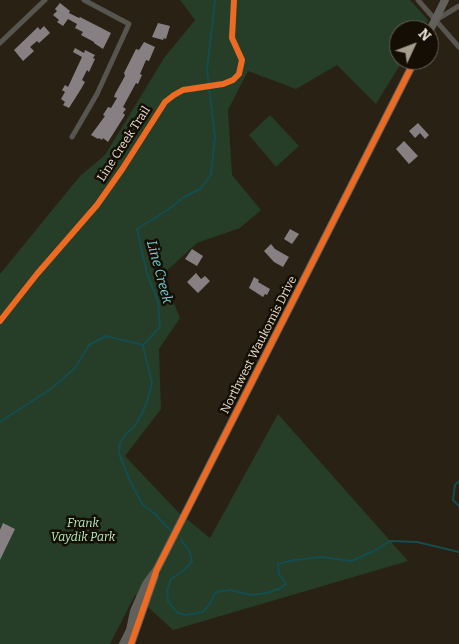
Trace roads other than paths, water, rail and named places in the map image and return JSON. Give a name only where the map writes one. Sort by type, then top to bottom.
[{"type":"main road","points":[[435,20],[445,0]]},
{"type":"main road","name":"Northwest Waukomis Drive","points":[[123,644],[130,630],[134,612],[146,584],[178,529],[410,70]]},
{"type":"main road","name":"Northwest Waukomis Drive","points":[[132,644],[157,568]]},
{"type":"street","points":[[0,43],[45,0]]},
{"type":"street","points":[[72,137],[97,94],[128,24],[84,0]]},
{"type":"street","points":[[418,0],[435,20],[459,6]]},
{"type":"street","points":[[439,24],[459,47]]},
{"type":"waterway","name":"Line Creek","points":[[0,422],[52,388],[75,368],[89,345],[106,336],[143,345],[160,327],[158,301],[147,274],[137,229],[184,197],[200,189],[211,175],[215,137],[207,70],[215,0]]},
{"type":"waterway","points":[[143,346],[152,383],[142,413],[135,426],[120,443],[119,454],[143,505],[155,514],[172,532]]},
{"type":"waterway","points":[[459,481],[455,485],[453,500],[459,506]]},
{"type":"waterway","points":[[181,540],[190,552],[192,562],[171,579],[167,590],[168,602],[178,613],[186,615],[203,612],[216,592],[230,590],[252,595],[267,593],[281,588],[286,584],[279,574],[278,564],[295,560],[322,557],[351,561],[374,551],[390,541],[417,542],[459,552]]},
{"type":"park label","name":"Frank Vaydik Park","points":[[83,531]]}]
